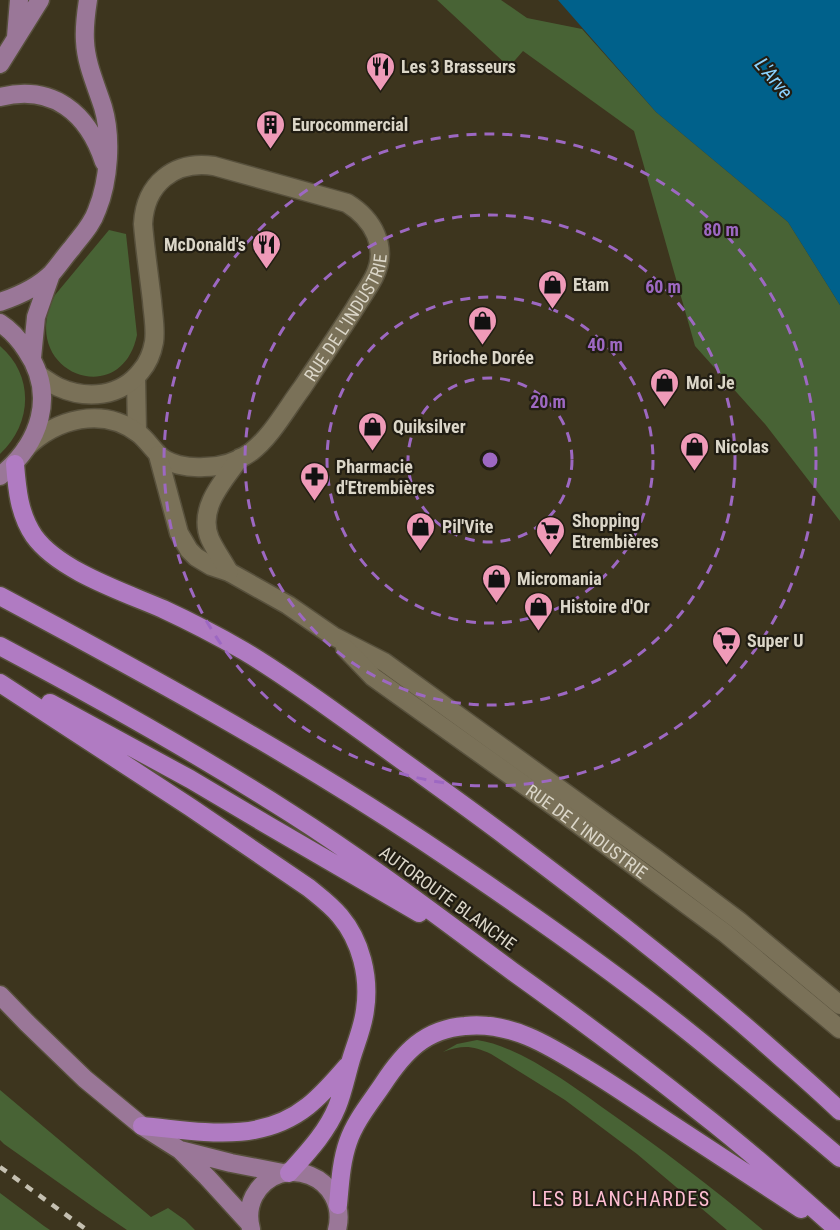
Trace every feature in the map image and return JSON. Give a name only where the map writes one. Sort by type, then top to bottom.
[{"type":"highway","points":[[15,464],[19,505],[25,521],[34,536],[59,560],[228,642],[324,705],[603,910],[739,1021],[840,1111]]},
{"type":"highway","name":"AUTOROUTE BLANCHE","points":[[0,596],[164,685],[302,764],[421,840],[510,900],[678,1023],[840,1158]]},
{"type":"highway","name":"AUTOROUTE BLANCHE","points":[[0,646],[125,715],[291,813],[393,882],[612,1043],[700,1112],[838,1230]]},
{"type":"highway","points":[[0,675],[190,778],[271,828],[491,955]]},
{"type":"highway","points":[[0,683],[309,888],[325,900],[351,931],[364,969],[366,989],[361,1029],[343,1091],[333,1116],[311,1148],[286,1173]]},
{"type":"highway","points":[[338,1216],[341,1173],[348,1140],[405,1054],[435,1032],[464,1026],[488,1026],[525,1035],[564,1055],[832,1230]]},
{"type":"highway","points":[[142,1126],[236,1133],[274,1125],[308,1106],[322,1094],[350,1062]]},
{"type":"main road","points":[[16,39],[19,0]]},
{"type":"main road","points":[[0,64],[40,0]]},
{"type":"main road","points":[[0,302],[28,290],[51,274],[97,212],[105,184],[108,147],[103,107],[87,60],[84,41],[88,0]]},
{"type":"main road","points":[[0,97],[33,93],[62,104],[79,117],[87,128],[101,153],[106,169]]},
{"type":"main road","points":[[32,358],[36,316],[51,274]]},
{"type":"main road","points":[[0,323],[21,342],[32,358],[39,375],[42,394],[41,414],[36,432],[15,464],[0,476]]},
{"type":"main road","points":[[0,995],[84,1079],[142,1126],[180,1150],[251,1227]]},
{"type":"main road","points":[[180,1150],[231,1163],[286,1173],[303,1173],[316,1178],[332,1192],[338,1216],[350,1230]]},
{"type":"main road","points":[[251,1227],[249,1218],[252,1200],[258,1190],[267,1181],[286,1173]]},
{"type":"street","name":"RUE DE L'INDUSTRIE","points":[[39,375],[72,392],[99,395],[125,386],[136,378],[146,365],[155,332],[144,212],[150,194],[158,184],[168,175],[188,165],[214,165],[347,203],[363,214],[375,232],[378,242],[379,258],[373,278],[335,339],[273,428],[252,451],[216,467],[192,467],[170,462],[158,455]]},
{"type":"street","points":[[136,378],[137,432]]},
{"type":"street","name":"RUE DE L'INDUSTRIE","points":[[26,448],[50,429],[78,419],[108,420],[123,424],[137,432],[158,455],[183,542],[203,562],[229,572],[288,605],[333,636],[384,662],[739,921],[840,1005]]},
{"type":"street","name":"RUE DE L'INDUSTRIE","points":[[229,572],[210,539],[207,514],[220,485],[240,458]]},
{"type":"street","name":"RUE DE L'INDUSTRIE","points":[[333,636],[373,676],[725,933],[840,1029]]},
{"type":"green space","points":[[437,0],[501,0],[527,18],[582,29],[656,112],[788,222],[840,305],[840,521],[765,424],[695,346],[634,131],[523,51],[509,67]]},
{"type":"green space","points":[[109,230],[126,234],[137,335],[127,359],[112,372],[93,377],[75,373],[59,362],[49,344],[46,322],[55,295]]},
{"type":"green space","points":[[0,346],[19,371],[24,385],[25,400],[18,429],[11,442],[0,454]]},
{"type":"green space","points":[[477,1040],[493,1043],[527,1058],[593,1100],[725,1198],[763,1230],[727,1230],[637,1154],[565,1100],[491,1054],[467,1047],[443,1052],[457,1044]]},
{"type":"green space","points":[[0,1090],[151,1217],[168,1208],[195,1230],[127,1230],[4,1144],[0,1140]]},
{"type":"green space","points":[[0,1193],[44,1226],[50,1230],[0,1230]]},
{"type":"water","name":"L'Arve","points":[[558,0],[840,0],[840,305],[788,222],[656,112]]},
{"type":"railway","points":[[0,1167],[87,1230]]},
{"type":"place","name":"Les 3 Brasseurs","points":[[380,92]]},
{"type":"place","name":"Eurocommercial","points":[[271,150]]},
{"type":"place","name":"McDonald's","points":[[267,270]]},
{"type":"place","name":"Etam","points":[[552,310]]},
{"type":"place","name":"Brioche Dorée","points":[[483,346]]},
{"type":"place","name":"Moi Je","points":[[665,408]]},
{"type":"place","name":"Quiksilver","points":[[372,452]]},
{"type":"place","name":"Nicolas","points":[[694,472]]},
{"type":"place","name":"Pharmacie d'Etrembières","points":[[315,502]]},
{"type":"place","name":"Pil'Vite","points":[[421,552]]},
{"type":"place","name":"Shopping Etrembières","points":[[551,556]]},
{"type":"place","name":"Micromania","points":[[496,604]]},
{"type":"place","name":"Histoire d'Or","points":[[539,632]]},
{"type":"place","name":"Super U","points":[[726,666]]},
{"type":"district","name":"LES BLANCHARDES","points":[[621,1199]]}]
